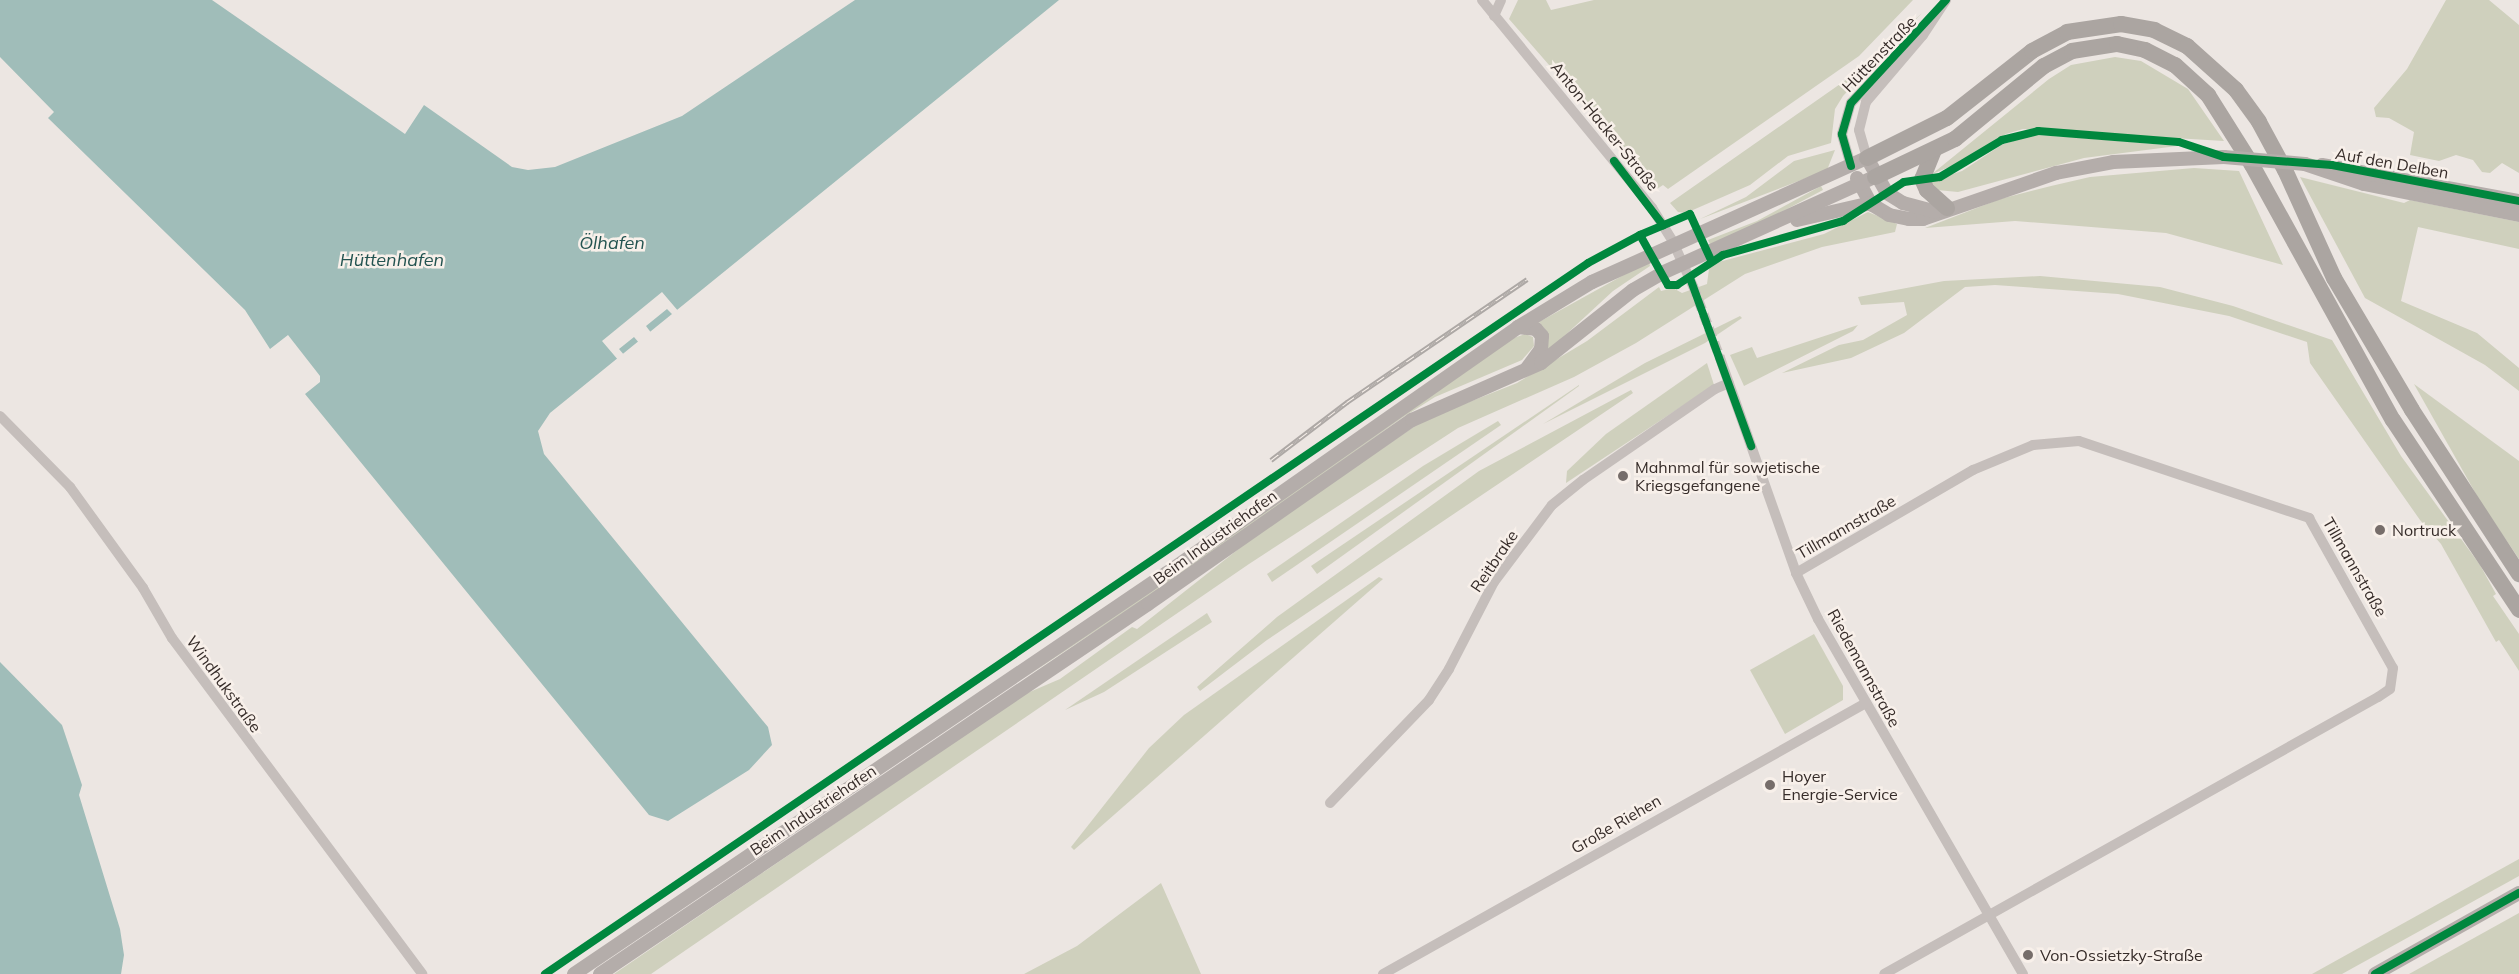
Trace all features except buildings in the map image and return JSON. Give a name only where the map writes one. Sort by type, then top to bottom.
[{"type":"highway","points":[[1867,158],[1947,118],[2032,51],[2067,32],[2121,24],[2154,30],[2187,46],[2236,90],[2259,122],[2285,170],[2334,278],[2412,410],[2519,574]]},
{"type":"highway","points":[[1875,177],[1934,150],[1978,123],[2044,66],[2087,46],[2116,44],[2145,50],[2190,76],[2208,95],[2252,165],[2393,420],[2519,610]]},
{"type":"highway","points":[[1934,150],[1923,179],[1927,190],[1942,210]]},
{"type":"main road","name":"Auf den Delben","points":[[1871,203],[1889,215],[1909,219],[2056,173],[2114,162],[2224,157],[2332,165],[2519,201]]},
{"type":"main road","name":"Beim Industriehafen","points":[[574,974],[764,848],[962,708],[1144,589],[1518,327],[1592,282],[1673,242],[1867,158]]},
{"type":"main road","points":[[1867,158],[1875,177],[1892,197],[1942,210]]},
{"type":"main road","name":"Auf den Delben","points":[[2305,164],[2364,184],[2519,215]]},
{"type":"main road","points":[[1780,222],[1871,203],[1851,166]]},
{"type":"main road","name":"Beim Industriehafen","points":[[600,974],[1158,598],[1393,432],[1437,407],[1524,372],[1572,341],[1633,290],[1683,262],[1780,222],[1875,177]]},
{"type":"main road","points":[[1518,327],[1536,329],[1542,341],[1524,372]]},
{"type":"main road","points":[[2376,974],[2519,893]]},
{"type":"street","name":"Anton-Hacker-Straße","points":[[1482,0],[1652,208],[1683,262]]},
{"type":"street","points":[[1494,16],[1501,0]]},
{"type":"street","name":"Hüttenstraße","points":[[1867,158],[1859,130],[1866,102],[1946,0]]},
{"type":"street","name":"Hüttenstraße","points":[[1851,166],[1842,134],[1851,103],[1931,20]]},
{"type":"street","points":[[1683,262],[1693,286]]},
{"type":"street","name":"Riedemannstraße","points":[[1720,358],[1796,573],[1866,703],[2023,974]]},
{"type":"street","name":"Reitbrake","points":[[1330,803],[1428,700],[1449,669],[1494,582],[1552,505],[1582,480],[1729,383]]},
{"type":"street","name":"Windhukstraße","points":[[0,416],[70,487],[143,588],[176,643],[422,974]]},
{"type":"street","name":"Tillmannstraße","points":[[1796,573],[1973,470],[2033,445],[2079,441],[2309,518],[2388,654],[2394,680],[2390,689],[2378,697],[1989,914]]},
{"type":"street","name":"Große Riehen","points":[[1383,974],[1866,703]]},
{"type":"street","points":[[1884,974],[1989,914]]},
{"type":"green space","points":[[1518,0],[1546,0],[1551,10],[1594,0],[1913,0],[1859,56],[1668,189],[1663,185],[1657,189],[1509,19]]},
{"type":"green space","points":[[2446,0],[2489,0],[2519,25],[2519,173],[2502,163],[2490,173],[2482,172],[2473,160],[2456,155],[2439,161],[2410,155],[2414,132],[2389,118],[2376,117],[2374,108],[2407,69]]},
{"type":"green space","points":[[1922,13],[1843,96],[1835,109],[1831,143],[1788,156],[1750,185],[1686,213],[1678,212],[1670,203],[1863,68]]},
{"type":"green space","points":[[2115,57],[2141,61],[2188,89],[2224,141],[2023,129],[2006,134],[1962,162],[1932,174],[2049,79],[2071,65]]},
{"type":"green space","points":[[2034,135],[2177,146],[2084,158],[1958,192],[1937,190],[1931,181],[1962,171],[2003,144]]},
{"type":"green space","points":[[1835,150],[1827,170],[1700,219],[1746,197],[1794,161]]},
{"type":"green space","points":[[2194,168],[2239,171],[2283,265],[2166,233],[2015,221],[1925,228],[2000,199],[2090,177]]},
{"type":"green space","points":[[2300,177],[2404,203],[2410,200],[2519,222],[2519,249],[2418,227],[2401,301],[2477,333],[2519,368],[2519,391],[2485,365],[2365,298]]},
{"type":"green space","points":[[1821,186],[1823,190],[1757,225],[1710,244],[1708,240],[1757,221]]},
{"type":"green space","points":[[1868,212],[1897,224],[1895,232],[1822,247],[1745,274],[1636,343],[1574,377],[1458,428],[1249,564],[651,974],[614,974],[1025,694],[1060,679],[1132,627],[1137,629],[1269,525],[1424,420],[1517,383],[1587,341],[1659,287],[1661,291],[1673,288],[1682,293],[1707,284],[1709,269],[1715,263],[1824,234]]},
{"type":"green space","points":[[1649,261],[1650,266],[1613,291],[1547,352],[1548,333],[1539,322]]},
{"type":"green space","points":[[2040,276],[2160,287],[2233,306],[2332,340],[2401,456],[2480,565],[2496,594],[2493,596],[2519,634],[2519,671],[2499,640],[2496,642],[2441,544],[2420,520],[2310,363],[2307,342],[2229,316],[2118,294],[1995,285],[1965,287],[1904,333],[1851,358],[1782,373],[1839,345],[1863,340],[1907,315],[1904,302],[1861,305],[1858,297],[1944,281]]},
{"type":"green space","points":[[1740,316],[1742,318],[1705,343],[1543,424],[1645,363]]},
{"type":"green space","points":[[1858,325],[1853,331],[1744,386],[1730,355],[1752,347],[1757,358]]},
{"type":"green space","points":[[1525,334],[1533,337],[1534,346],[1522,360],[1435,397],[1402,418],[1190,569],[1024,678],[1511,339]]},
{"type":"green space","points":[[1707,363],[1714,385],[1566,483],[1567,471],[1606,434]]},
{"type":"green space","points":[[2414,384],[2519,461],[2519,559],[2481,503]]},
{"type":"green space","points":[[1579,385],[1317,574],[1311,566]]},
{"type":"green space","points":[[1631,390],[1633,393],[1267,640],[1200,691],[1197,687],[1277,617],[1479,471]]},
{"type":"green space","points":[[1498,421],[1501,425],[1272,582],[1267,574],[1423,466]]},
{"type":"green space","points":[[1379,577],[1383,579],[1074,850],[1071,847],[1149,748],[1184,715]]},
{"type":"green space","points":[[1207,613],[1212,622],[1104,692],[1065,710]]},
{"type":"green space","points":[[1814,634],[1843,686],[1843,700],[1785,734],[1750,670]]},
{"type":"green space","points":[[2519,859],[2519,876],[2342,974],[2312,974]]},
{"type":"green space","points":[[1161,883],[1201,974],[1024,974],[1077,946]]},
{"type":"green space","points":[[2519,913],[2519,974],[2409,974]]},
{"type":"water","name":"Hüttenhafen","points":[[0,0],[212,0],[405,134],[424,105],[512,167],[528,170],[555,167],[682,116],[855,0],[1059,0],[550,413],[538,431],[544,454],[768,727],[772,745],[749,770],[668,821],[649,815],[305,394],[320,382],[320,376],[288,335],[270,349],[245,310],[48,118],[54,112],[0,57]]},
{"type":"water","points":[[0,662],[62,725],[82,785],[79,795],[120,929],[124,955],[121,974],[0,974]]},
{"type":"pier","points":[[662,292],[679,312],[674,316],[667,309],[646,326],[652,334],[640,344],[634,337],[619,349],[625,356],[619,361],[602,341]]},
{"type":"tunnel","points":[[1693,286],[1720,358]]},
{"type":"railway","points":[[1271,460],[1347,402],[1527,279]]},
{"type":"cycle path","points":[[1851,166],[1842,134],[1851,103],[1946,0]]},
{"type":"cycle path","points":[[1640,235],[1668,285],[1677,285],[1723,255],[1843,221],[1904,182],[1940,177],[2002,140],[2038,131],[2179,142],[2224,157],[2332,165],[2519,201]]},
{"type":"cycle path","points":[[1614,161],[1663,225]]},
{"type":"cycle path","points":[[545,974],[1588,263],[1640,235],[1690,214],[1711,260]]},
{"type":"cycle path","points":[[1690,278],[1751,446]]},
{"type":"cycle path","points":[[2375,974],[2519,893]]},
{"type":"place","name":"Mahnmal für sowjetische Kriegsgefangene","points":[[1623,476]]},
{"type":"place","name":"Nortruck","points":[[2380,530]]},
{"type":"place","name":"Hoyer Energie-Service","points":[[1770,785]]},
{"type":"place","name":"Von-Ossietzky-Straße","points":[[2028,955]]},
{"type":"water label","name":"Ölhafen","points":[[612,243]]}]
